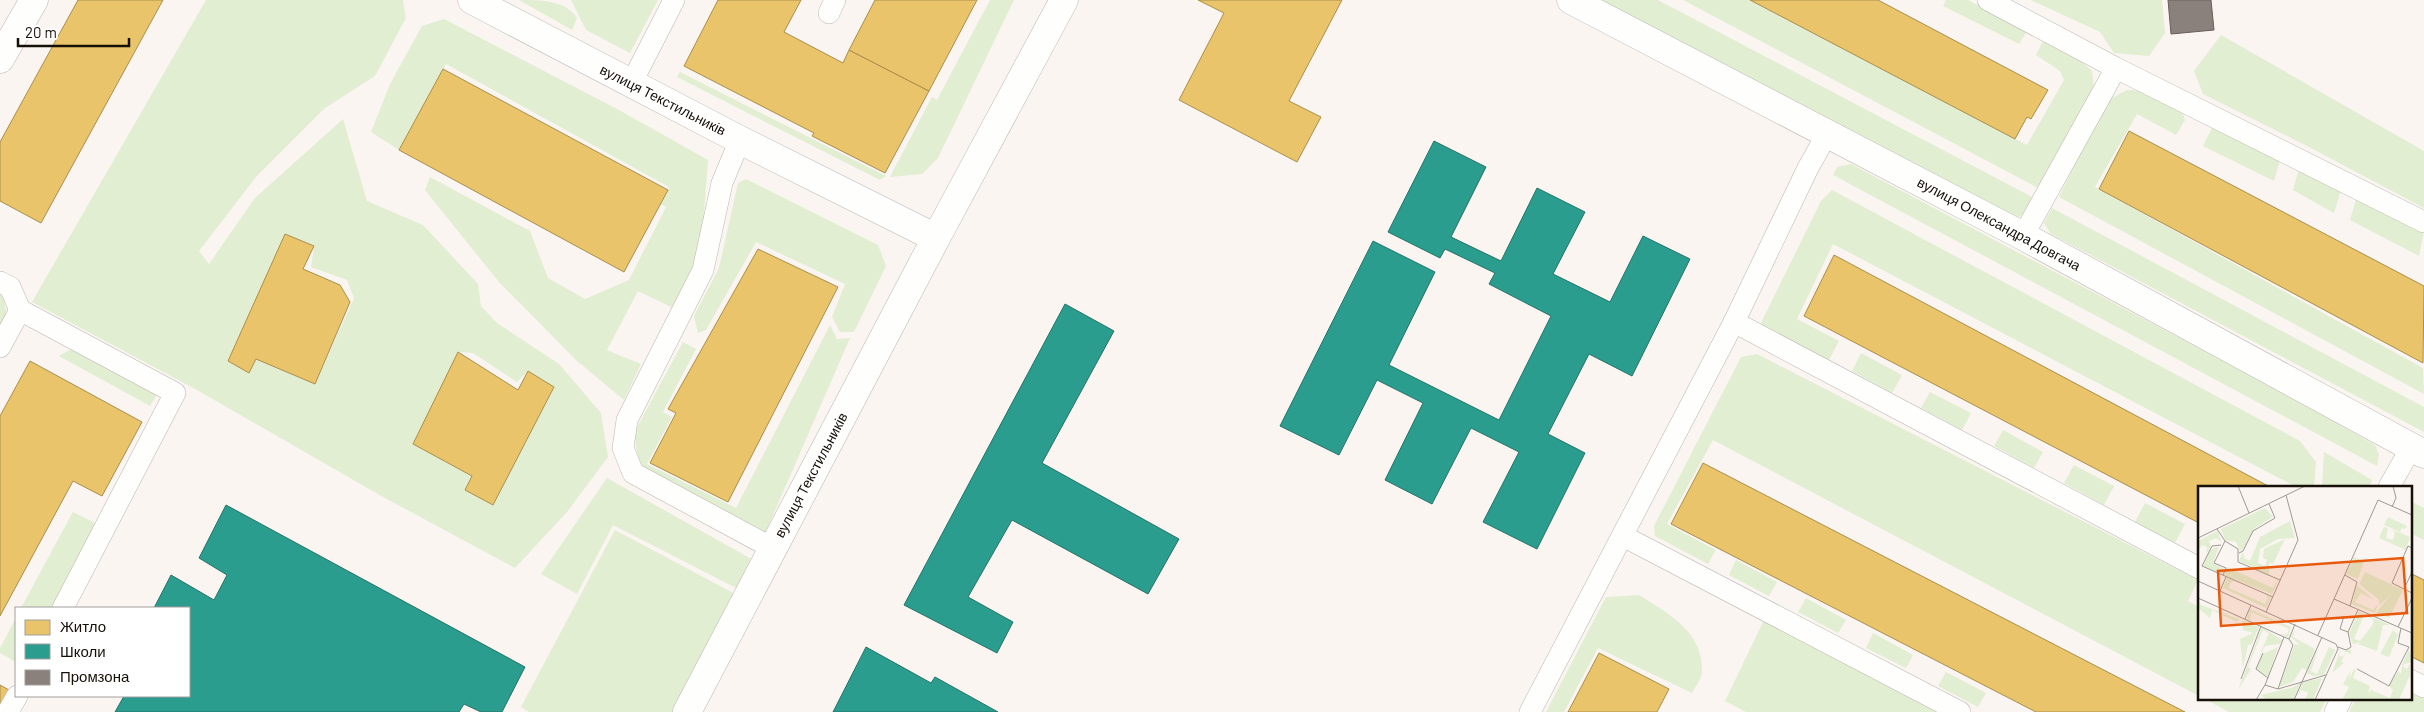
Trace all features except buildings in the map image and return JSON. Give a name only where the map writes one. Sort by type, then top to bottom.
[{"type":"street","points":[[0,59],[34,0]]},
{"type":"street","name":"вулиця Текстильників","points":[[472,0],[630,84],[936,238]]},
{"type":"street","name":"вулиця Текстильників","points":[[687,712],[936,238],[1064,0]]},
{"type":"street","name":"вулиця Олександра Довгача","points":[[1571,0],[2022,236],[2418,451]]},
{"type":"lane","points":[[630,84],[674,0]]},
{"type":"lane","points":[[1988,0],[2116,68],[2424,222]]},
{"type":"lane","points":[[2022,236],[2116,68]]},
{"type":"lane","points":[[1530,712],[1734,322],[1808,168],[1828,134]]},
{"type":"lane","points":[[740,140],[722,183],[703,270],[627,420],[623,448],[633,473],[772,548]]},
{"type":"lane","points":[[0,282],[10,286],[20,310],[175,393],[63,607]]},
{"type":"lane","points":[[0,347],[20,310]]},
{"type":"lane","points":[[1734,322],[2198,567]]},
{"type":"lane","points":[[2390,486],[2418,451]]},
{"type":"lane","points":[[1623,536],[1960,712]]},
{"type":"lane","points":[[2412,681],[2424,687]]},
{"type":"lane","points":[[8,712],[16,697]]},
{"type":"lane","points":[[2335,712],[2341,700]]},
{"type":"green space","points":[[206,0],[403,0],[406,18],[375,76],[325,108],[256,177],[199,251],[209,264],[255,198],[343,119],[367,201],[423,225],[478,284],[481,306],[497,323],[559,364],[601,413],[608,457],[567,512],[515,568],[383,497],[197,390],[32,302]],"holes":[[[285,234],[314,246],[311,267],[347,280],[354,298],[315,384],[256,359],[249,373],[228,361]],[[459,352],[473,353],[517,382],[528,371],[554,387],[492,505],[466,490],[472,476],[413,444]]]},
{"type":"green space","points":[[519,0],[559,4],[572,12],[577,18],[572,30]]},
{"type":"green space","points":[[571,0],[658,0],[630,53],[586,30]]},
{"type":"green space","points":[[990,0],[1014,0],[938,158],[922,174],[890,177],[932,97],[937,100]]},
{"type":"green space","points":[[1600,0],[1658,0],[2034,198],[2023,215],[2015,218]]},
{"type":"green space","points":[[1683,0],[1750,0],[2027,145],[2064,80],[2060,71],[2036,55],[2044,39],[2075,56],[2092,71],[2094,88],[2040,189]]},
{"type":"green space","points":[[1946,0],[1968,0],[2027,31],[2019,44],[1943,6]]},
{"type":"green space","points":[[2031,0],[2162,0],[2165,33],[2149,56],[2114,53],[2100,32]]},
{"type":"green space","points":[[444,19],[619,110],[708,160],[703,228],[692,272],[673,308],[638,291],[607,350],[641,364],[624,400],[576,360],[499,282],[425,190],[430,177],[530,231],[548,278],[585,299],[629,280],[666,207],[660,204],[669,187],[446,64],[399,150],[371,132],[390,84],[422,26]]},
{"type":"green space","points":[[2221,35],[2424,151],[2424,208],[2203,94],[2194,71]]},
{"type":"green space","points":[[680,72],[886,176],[880,180],[677,77]]},
{"type":"green space","points":[[2127,90],[2155,91],[2180,105],[2185,120],[2176,135],[2137,114],[2095,187],[2423,368],[2424,394],[2059,197],[2106,101]]},
{"type":"green space","points":[[2213,126],[2280,160],[2274,181],[2203,146]]},
{"type":"green space","points":[[1851,164],[2306,405],[2375,445],[2379,454],[2377,466],[1833,175],[1837,167]]},
{"type":"green space","points":[[2299,169],[2341,190],[2334,213],[2293,190]]},
{"type":"green space","points":[[746,179],[878,245],[886,266],[854,332],[840,332],[832,317],[845,284],[756,242],[706,330],[698,333],[694,316],[719,268],[738,183]]},
{"type":"green space","points":[[1832,190],[2300,441],[2316,462],[2314,486],[2294,486],[1833,244],[1797,319],[1839,341],[1829,360],[1760,325],[1821,201]]},
{"type":"green space","points":[[2357,196],[2424,231],[2419,256],[2350,220]]},
{"type":"green space","points":[[2052,208],[2424,407],[2424,432],[2051,234],[2044,223]]},
{"type":"green space","points":[[0,292],[3,293],[7,318],[0,332]]},
{"type":"green space","points":[[830,325],[837,339],[850,338],[764,536],[648,474],[638,459],[634,433],[683,342],[696,349],[663,412],[672,417],[647,464],[736,508]]},
{"type":"green space","points":[[77,346],[160,389],[150,406],[59,356]]},
{"type":"green space","points":[[1861,353],[1902,375],[1892,393],[1852,371]]},
{"type":"green space","points":[[1757,354],[2198,580],[2188,601],[2198,606],[2198,695],[1713,440],[1667,524],[1716,550],[1708,564],[1655,536],[1654,526],[1741,357]]},
{"type":"green space","points":[[1930,392],[1971,413],[1962,430],[1921,408]]},
{"type":"green space","points":[[2003,430],[2043,452],[2034,468],[1994,446]]},
{"type":"green space","points":[[2324,452],[2372,480],[2369,486],[2322,486]]},
{"type":"green space","points":[[2074,465],[2114,486],[2104,505],[2064,483]]},
{"type":"green space","points":[[607,478],[755,561],[738,589],[613,525],[577,594],[541,574]]},
{"type":"green space","points":[[2412,502],[2424,508],[2424,540],[2412,534]]},
{"type":"green space","points":[[2145,503],[2185,524],[2175,543],[2135,522]]},
{"type":"green space","points":[[73,512],[99,525],[55,607],[22,607]]},
{"type":"green space","points":[[615,530],[737,595],[674,712],[529,712],[521,707]]},
{"type":"green space","points":[[1736,560],[1777,582],[1769,596],[1729,575]]},
{"type":"green space","points":[[1639,595],[1662,609],[1682,625],[1697,645],[1701,658],[1702,672],[1692,693],[1598,648],[1564,712],[1546,712],[1606,597]]},
{"type":"green space","points":[[1806,598],[1846,620],[1838,633],[1798,612]]},
{"type":"green space","points":[[1765,618],[1947,712],[1746,712],[1725,701]]},
{"type":"green space","points":[[15,620],[15,661],[0,653],[0,648]]},
{"type":"green space","points":[[1873,633],[1913,655],[1906,668],[1866,648]]},
{"type":"green space","points":[[1946,672],[1986,693],[1978,707],[1938,686]]},
{"type":"green space","points":[[2412,690],[2424,696],[2424,712],[2349,712],[2355,700],[2412,700]]},
{"type":"green space","points":[[2207,700],[2326,700],[2320,712],[2229,712]]}]
